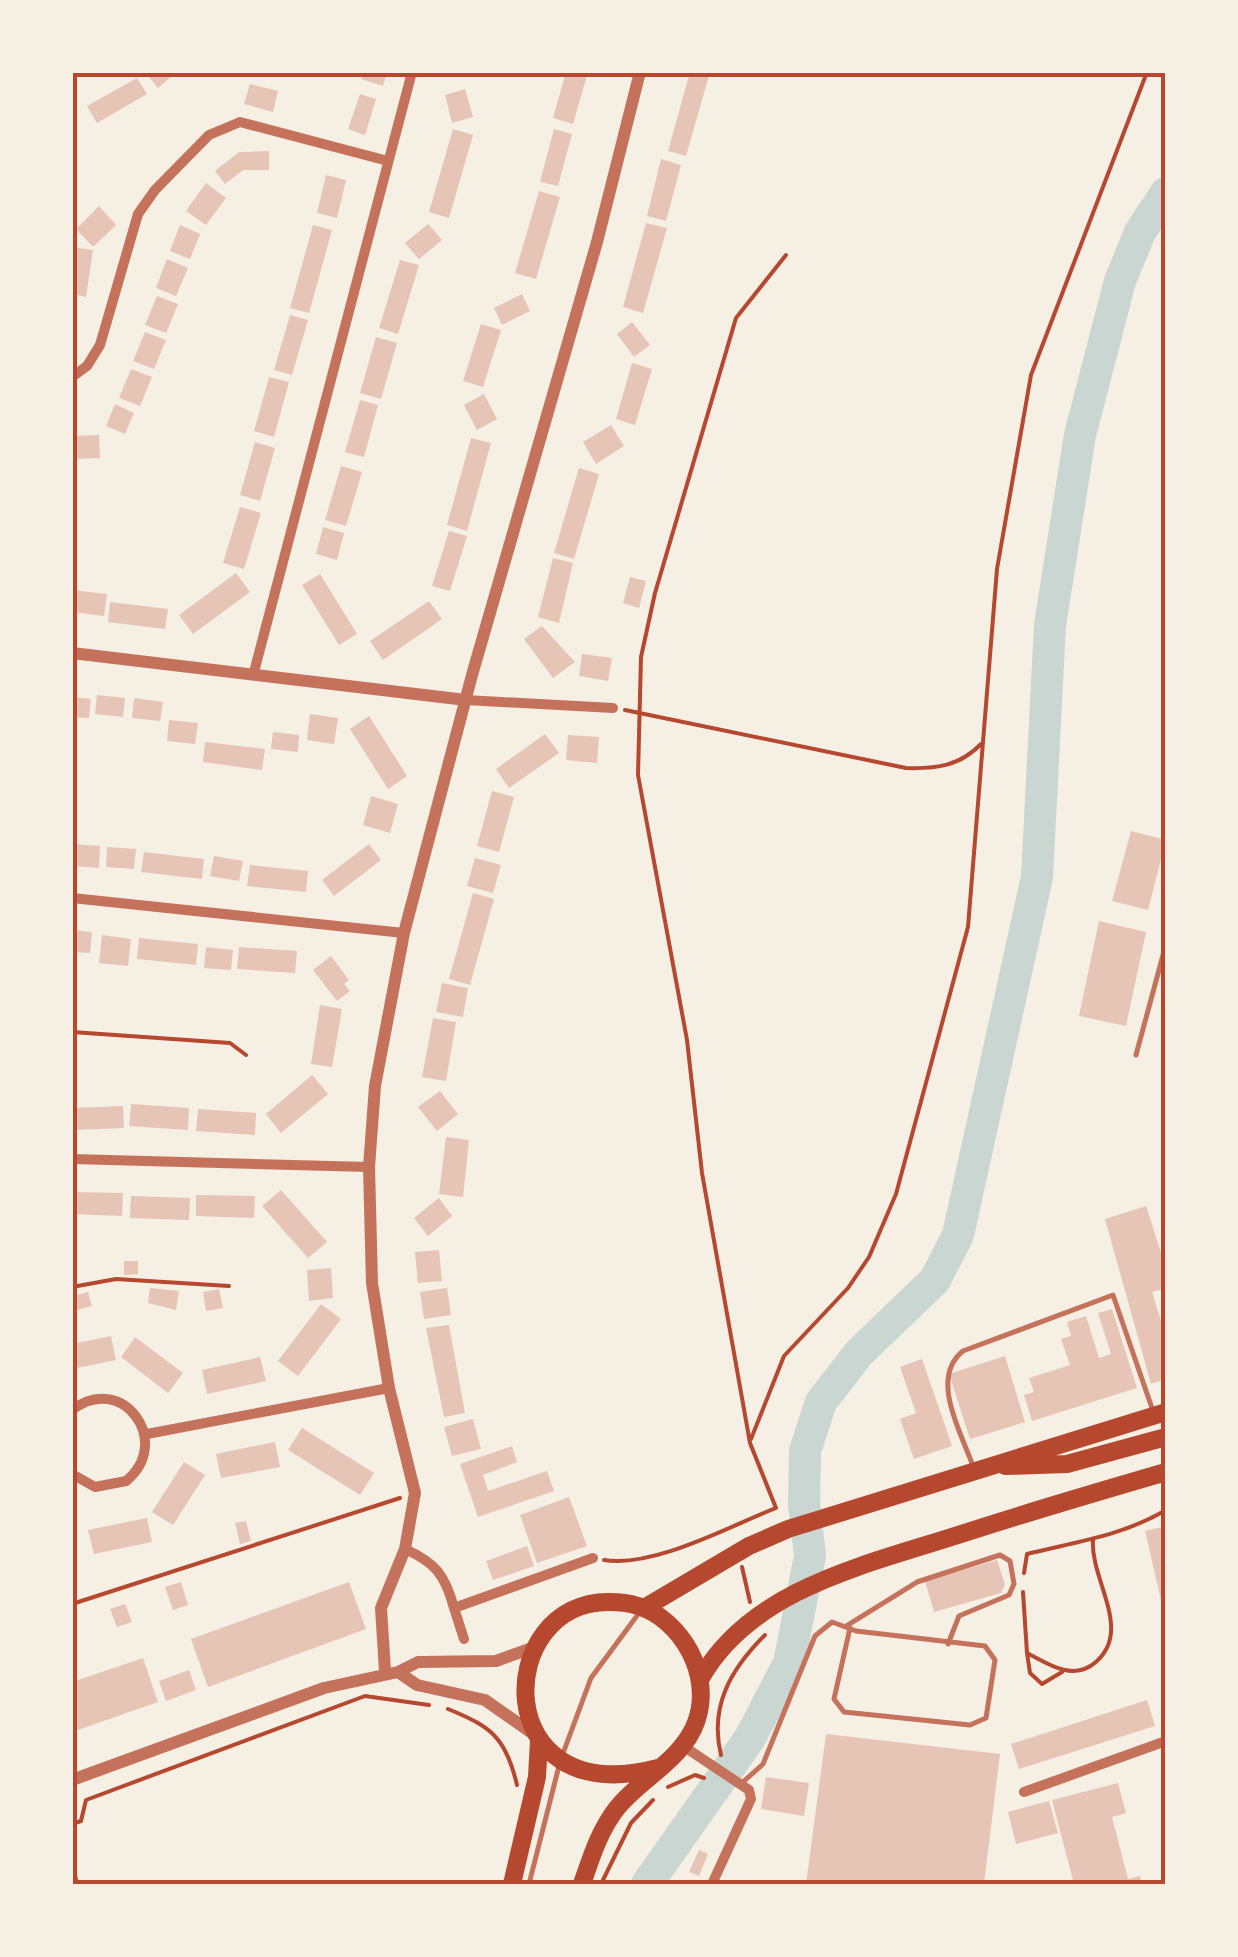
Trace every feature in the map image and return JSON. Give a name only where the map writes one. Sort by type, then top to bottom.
[{"type":"highway","points":[[644,1608],[788,1529],[1160,1414]]},
{"type":"highway","points":[[977,1468],[1067,1464],[1166,1437]]},
{"type":"highway","points":[[582,1884],[602,1831],[614,1812],[684,1746],[695,1724],[701,1678],[731,1639],[757,1616],[854,1568],[1166,1472]]},
{"type":"highway","points":[[512,1884],[536,1777],[536,1737],[526,1694],[535,1647],[557,1618],[592,1602],[628,1602],[644,1608],[681,1637],[701,1678]]},
{"type":"highway","points":[[536,1737],[561,1759],[587,1773],[606,1776],[658,1768]]},
{"type":"street","points":[[254,672],[412,72]]},
{"type":"street","points":[[391,1672],[381,1608],[405,1549],[414,1494],[389,1388],[372,1283],[369,1167],[375,1086],[404,933],[466,700],[598,242],[640,72]]},
{"type":"street","points":[[72,377],[87,366],[100,345],[138,214],[155,190],[209,135],[240,122],[388,162]]},
{"type":"street","points":[[72,653],[466,700],[613,708]]},
{"type":"street","points":[[72,898],[404,933]]},
{"type":"street","points":[[72,1159],[369,1167]]},
{"type":"street","points":[[147,1434],[389,1388]]},
{"type":"street","points":[[72,1410],[95,1398],[122,1402],[140,1418],[147,1434],[146,1456],[126,1481],[95,1488],[72,1474]]},
{"type":"street","points":[[405,1549],[434,1562],[445,1576],[464,1639]]},
{"type":"street","points":[[454,1608],[593,1558]]},
{"type":"street","points":[[72,1780],[292,1699],[418,1662],[496,1661],[535,1647]]},
{"type":"street","points":[[391,1672],[417,1684],[486,1700],[536,1737]]},
{"type":"street","points":[[1024,1792],[1166,1742]]},
{"type":"street","points":[[684,1746],[737,1782],[751,1799],[712,1884]]},
{"type":"lane","points":[[1136,1055],[1166,944]]},
{"type":"lane","points":[[977,1468],[949,1396],[946,1377],[950,1361],[963,1351],[1113,1296],[1160,1414]]},
{"type":"lane","points":[[737,1782],[762,1764],[814,1636],[832,1622],[848,1627],[948,1644],[980,1644],[991,1650],[991,1689],[982,1722],[970,1725],[844,1712],[834,1698],[848,1627],[917,1582],[1000,1555],[1010,1561],[1014,1584],[1009,1595],[959,1616],[948,1644]]},
{"type":"lane","points":[[529,1884],[561,1759],[591,1678],[644,1608]]},
{"type":"lane","points":[[72,1866],[76,1884]]},
{"type":"path","points":[[750,1443],[784,1356],[848,1288],[869,1257],[896,1194],[968,927],[996,569],[1032,376],[1147,72]]},
{"type":"path","points":[[593,1558],[622,1563],[722,1532],[776,1508],[750,1443],[702,1173],[687,1040],[638,775],[641,656],[655,593],[736,318],[786,256]]},
{"type":"path","points":[[613,708],[906,768],[929,769],[966,760],[981,744]]},
{"type":"path","points":[[72,1032],[230,1043],[246,1055]]},
{"type":"path","points":[[72,1287],[116,1279],[229,1286]]},
{"type":"path","points":[[72,1604],[414,1494]]},
{"type":"path","points":[[1093,1540],[1094,1569],[1105,1590],[1112,1626],[1107,1652],[1088,1668],[1062,1671],[1042,1684],[1030,1673],[1022,1623],[1027,1554],[1093,1540],[1144,1523],[1166,1510]]},
{"type":"path","points":[[722,1754],[716,1720],[727,1682],[768,1632],[757,1616],[735,1555]]},
{"type":"path","points":[[1027,1652],[1062,1671]]},
{"type":"path","points":[[72,1824],[80,1821],[86,1800],[366,1696],[448,1709],[482,1722],[509,1750],[519,1795]]},
{"type":"path","points":[[602,1884],[631,1823],[659,1794],[695,1774],[705,1778]]},
{"type":"building","points":[[145,72],[177,72],[158,88]]},
{"type":"building","points":[[363,72],[387,72],[383,86],[361,79]]},
{"type":"building","points":[[566,72],[588,72],[573,124],[553,118]]},
{"type":"building","points":[[690,72],[710,72],[686,156],[668,151]]},
{"type":"building","points":[[137,78],[147,94],[97,123],[87,106]]},
{"type":"building","points":[[250,84],[278,91],[273,112],[244,104]]},
{"type":"building","points":[[465,89],[473,117],[452,123],[445,95]]},
{"type":"building","points":[[360,94],[376,99],[365,135],[348,129]]},
{"type":"building","points":[[453,129],[473,135],[449,218],[429,212]]},
{"type":"building","points":[[554,129],[572,134],[558,186],[540,182]]},
{"type":"building","points":[[269,151],[269,170],[243,170],[225,184],[215,171],[239,152]]},
{"type":"building","points":[[661,159],[681,165],[666,221],[647,216]]},
{"type":"building","points":[[326,175],[346,180],[337,218],[317,213]]},
{"type":"building","points":[[206,183],[226,198],[206,225],[186,211]]},
{"type":"building","points":[[539,191],[560,197],[536,279],[515,273]]},
{"type":"building","points":[[99,206],[116,225],[93,247],[76,229]]},
{"type":"building","points":[[646,223],[667,228],[643,313],[623,307]]},
{"type":"building","points":[[428,224],[442,240],[419,259],[405,243]]},
{"type":"building","points":[[180,225],[200,234],[190,259],[170,251]]},
{"type":"building","points":[[313,225],[332,230],[309,313],[290,308]]},
{"type":"building","points":[[72,247],[93,250],[86,297],[72,294]]},
{"type":"building","points":[[167,259],[188,268],[176,296],[156,288]]},
{"type":"building","points":[[400,260],[419,265],[398,334],[379,328]]},
{"type":"building","points":[[522,294],[530,311],[502,325],[494,308]]},
{"type":"building","points":[[157,296],[178,304],[166,333],[145,325]]},
{"type":"building","points":[[290,315],[308,320],[292,375],[274,370]]},
{"type":"building","points":[[632,322],[650,345],[634,357],[617,334]]},
{"type":"building","points":[[481,324],[501,330],[483,387],[463,381]]},
{"type":"building","points":[[145,332],[166,340],[154,369],[133,361]]},
{"type":"building","points":[[376,337],[397,343],[381,399],[360,393]]},
{"type":"building","points":[[632,363],[652,369],[635,425],[616,419]]},
{"type":"building","points":[[131,369],[152,377],[140,406],[119,398]]},
{"type":"building","points":[[269,377],[289,382],[274,437],[254,431]]},
{"type":"building","points":[[484,394],[497,419],[477,430],[464,405]]},
{"type":"building","points":[[360,400],[378,405],[364,457],[345,452]]},
{"type":"building","points":[[115,404],[134,413],[125,434],[106,426]]},
{"type":"building","points":[[611,425],[624,446],[596,464],[583,442]]},
{"type":"building","points":[[99,435],[100,458],[74,459],[73,436]]},
{"type":"building","points":[[471,438],[491,443],[467,531],[447,525]]},
{"type":"building","points":[[255,442],[275,448],[260,501],[240,495]]},
{"type":"building","points":[[341,466],[362,472],[346,526],[325,520]]},
{"type":"building","points":[[579,468],[599,474],[574,559],[554,553]]},
{"type":"building","points":[[240,507],[261,513],[244,569],[223,563]]},
{"type":"building","points":[[323,527],[344,533],[337,560],[316,554]]},
{"type":"building","points":[[449,531],[467,536],[450,591],[432,586]]},
{"type":"building","points":[[553,558],[573,563],[559,623],[538,617]]},
{"type":"building","points":[[236,573],[250,592],[193,634],[179,615]]},
{"type":"building","points":[[320,574],[357,634],[339,645],[302,585]]},
{"type":"building","points":[[630,577],[646,581],[639,608],[623,603]]},
{"type":"building","points":[[72,590],[107,594],[104,616],[72,612]]},
{"type":"building","points":[[429,601],[442,619],[383,660],[370,641]]},
{"type":"building","points":[[110,602],[168,609],[165,629],[108,622]]},
{"type":"building","points":[[542,626],[575,662],[553,678],[524,639]]},
{"type":"building","points":[[582,654],[612,658],[608,681],[579,676]]},
{"type":"building","points":[[97,695],[125,698],[123,717],[95,714]]},
{"type":"building","points":[[72,697],[91,699],[89,718],[72,717]]},
{"type":"building","points":[[134,698],[163,702],[160,721],[132,718]]},
{"type":"building","points":[[310,714],[338,718],[334,744],[307,740]]},
{"type":"building","points":[[369,716],[407,776],[388,789],[350,729]]},
{"type":"building","points":[[169,720],[198,723],[195,744],[167,741]]},
{"type":"building","points":[[273,732],[299,735],[298,752],[271,749]]},
{"type":"building","points":[[545,734],[559,753],[509,788],[496,769]]},
{"type":"building","points":[[568,735],[599,737],[597,763],[566,760]]},
{"type":"building","points":[[205,742],[265,749],[262,770],[203,762]]},
{"type":"building","points":[[492,791],[514,797],[499,852],[477,846]]},
{"type":"building","points":[[371,796],[398,804],[390,833],[363,825]]},
{"type":"building","points":[[1131,831],[1166,840],[1148,910],[1112,901]]},
{"type":"building","points":[[72,844],[100,846],[99,868],[72,866]]},
{"type":"building","points":[[369,844],[381,860],[334,896],[322,880]]},
{"type":"building","points":[[107,847],[136,849],[134,869],[106,867]]},
{"type":"building","points":[[144,852],[204,859],[202,879],[141,872]]},
{"type":"building","points":[[214,856],[243,861],[239,881],[210,876]]},
{"type":"building","points":[[475,858],[501,865],[493,893],[467,886]]},
{"type":"building","points":[[250,865],[308,871],[306,892],[247,886]]},
{"type":"building","points":[[473,893],[494,899],[470,985],[449,979]]},
{"type":"building","points":[[1099,921],[1146,932],[1126,1026],[1079,1016]]},
{"type":"building","points":[[72,930],[92,932],[90,953],[72,952]]},
{"type":"building","points":[[102,935],[131,939],[128,966],[99,963]]},
{"type":"building","points":[[139,938],[198,944],[196,965],[137,959]]},
{"type":"building","points":[[206,947],[233,950],[231,970],[204,968]]},
{"type":"building","points":[[239,947],[297,951],[295,973],[237,969]]},
{"type":"building","points":[[331,956],[349,980],[344,984],[350,991],[337,1001],[313,970]]},
{"type":"building","points":[[442,983],[468,988],[463,1017],[436,1012]]},
{"type":"building","points":[[320,1005],[342,1009],[332,1067],[311,1064]]},
{"type":"building","points":[[433,1018],[456,1022],[446,1081],[422,1077]]},
{"type":"building","points":[[312,1075],[328,1094],[281,1133],[266,1114]]},
{"type":"building","points":[[440,1091],[458,1114],[437,1131],[418,1107]]},
{"type":"building","points":[[131,1104],[189,1108],[188,1130],[129,1126]]},
{"type":"building","points":[[123,1106],[124,1128],[72,1130],[72,1108]]},
{"type":"building","points":[[198,1109],[256,1113],[255,1135],[196,1131]]},
{"type":"building","points":[[446,1137],[469,1140],[463,1197],[439,1194]]},
{"type":"building","points":[[281,1190],[327,1242],[308,1258],[262,1206]]},
{"type":"building","points":[[72,1192],[123,1193],[122,1216],[72,1214]]},
{"type":"building","points":[[196,1195],[255,1196],[254,1218],[196,1216]]},
{"type":"building","points":[[131,1196],[190,1198],[189,1220],[130,1218]]},
{"type":"building","points":[[439,1198],[452,1216],[428,1236],[414,1218]]},
{"type":"building","points":[[1146,1206],[1166,1268],[1166,1288],[1152,1292],[1166,1337],[1166,1379],[1151,1384],[1105,1219]]},
{"type":"building","points":[[439,1250],[442,1281],[418,1283],[415,1252]]},
{"type":"building","points":[[124,1261],[138,1261],[138,1274],[124,1275]]},
{"type":"building","points":[[331,1268],[333,1298],[309,1301],[307,1270]]},
{"type":"building","points":[[150,1288],[179,1291],[176,1310],[148,1303]]},
{"type":"building","points":[[447,1288],[451,1315],[424,1319],[420,1292]]},
{"type":"building","points":[[219,1289],[223,1308],[206,1311],[203,1292]]},
{"type":"building","points":[[88,1292],[92,1306],[77,1310],[73,1296]]},
{"type":"building","points":[[321,1304],[341,1319],[298,1376],[278,1361]]},
{"type":"building","points":[[1112,1309],[1137,1388],[1032,1421],[1024,1395],[1034,1392],[1029,1378],[1070,1365],[1061,1339],[1071,1336],[1067,1322],[1086,1316],[1099,1358],[1111,1354],[1098,1313]]},
{"type":"building","points":[[449,1325],[465,1413],[444,1417],[426,1328]]},
{"type":"building","points":[[111,1336],[116,1360],[72,1369],[72,1344]]},
{"type":"building","points":[[135,1337],[183,1373],[168,1393],[121,1357]]},
{"type":"building","points":[[1005,1356],[1025,1422],[970,1439],[949,1374]]},
{"type":"building","points":[[260,1357],[266,1381],[207,1394],[202,1370]]},
{"type":"building","points":[[922,1359],[952,1446],[914,1459],[900,1419],[916,1413],[900,1367]]},
{"type":"building","points":[[473,1419],[481,1449],[452,1456],[444,1427]]},
{"type":"building","points":[[302,1428],[374,1473],[360,1495],[288,1450]]},
{"type":"building","points":[[275,1442],[280,1467],[221,1478],[216,1454]]},
{"type":"building","points":[[512,1446],[517,1462],[483,1475],[488,1491],[547,1471],[554,1491],[478,1517],[460,1464]]},
{"type":"building","points":[[184,1462],[205,1475],[173,1525],[152,1512]]},
{"type":"building","points":[[569,1497],[587,1546],[537,1563],[520,1515]]},
{"type":"building","points":[[147,1518],[152,1542],[94,1554],[88,1530]]},
{"type":"building","points":[[246,1521],[251,1541],[240,1544],[235,1523]]},
{"type":"building","points":[[1166,1526],[1166,1613],[1164,1613],[1145,1531]]},
{"type":"building","points":[[527,1546],[534,1566],[493,1580],[486,1561]]},
{"type":"building","points":[[997,1560],[1005,1584],[1001,1593],[934,1612],[925,1581]]},
{"type":"building","points":[[181,1582],[188,1605],[173,1610],[165,1587]]},
{"type":"building","points":[[349,1582],[366,1629],[208,1687],[191,1639]]},
{"type":"building","points":[[125,1604],[132,1622],[117,1627],[110,1609]]},
{"type":"building","points":[[143,1658],[158,1702],[72,1732],[72,1682]]},
{"type":"building","points":[[189,1670],[196,1690],[166,1701],[159,1681]]},
{"type":"building","points":[[1147,1700],[1155,1726],[1019,1769],[1011,1744]]},
{"type":"building","points":[[826,1734],[1000,1754],[984,1884],[806,1884]]},
{"type":"building","points":[[766,1777],[809,1783],[804,1816],[761,1809]]},
{"type":"building","points":[[1118,1783],[1126,1813],[1112,1817],[1128,1879],[1140,1876],[1142,1884],[1074,1884],[1052,1800]]},
{"type":"building","points":[[1049,1801],[1058,1833],[1016,1844],[1008,1812]]},
{"type":"building","points":[[699,1850],[708,1854],[699,1876],[689,1872]]},
{"type":"waterway","points":[[647,1884],[750,1738],[789,1663],[810,1556],[804,1504],[805,1451],[821,1402],[859,1353],[935,1280],[958,1235],[1037,877],[1050,625],[1080,435],[1120,281],[1140,232],[1166,193]]}]
